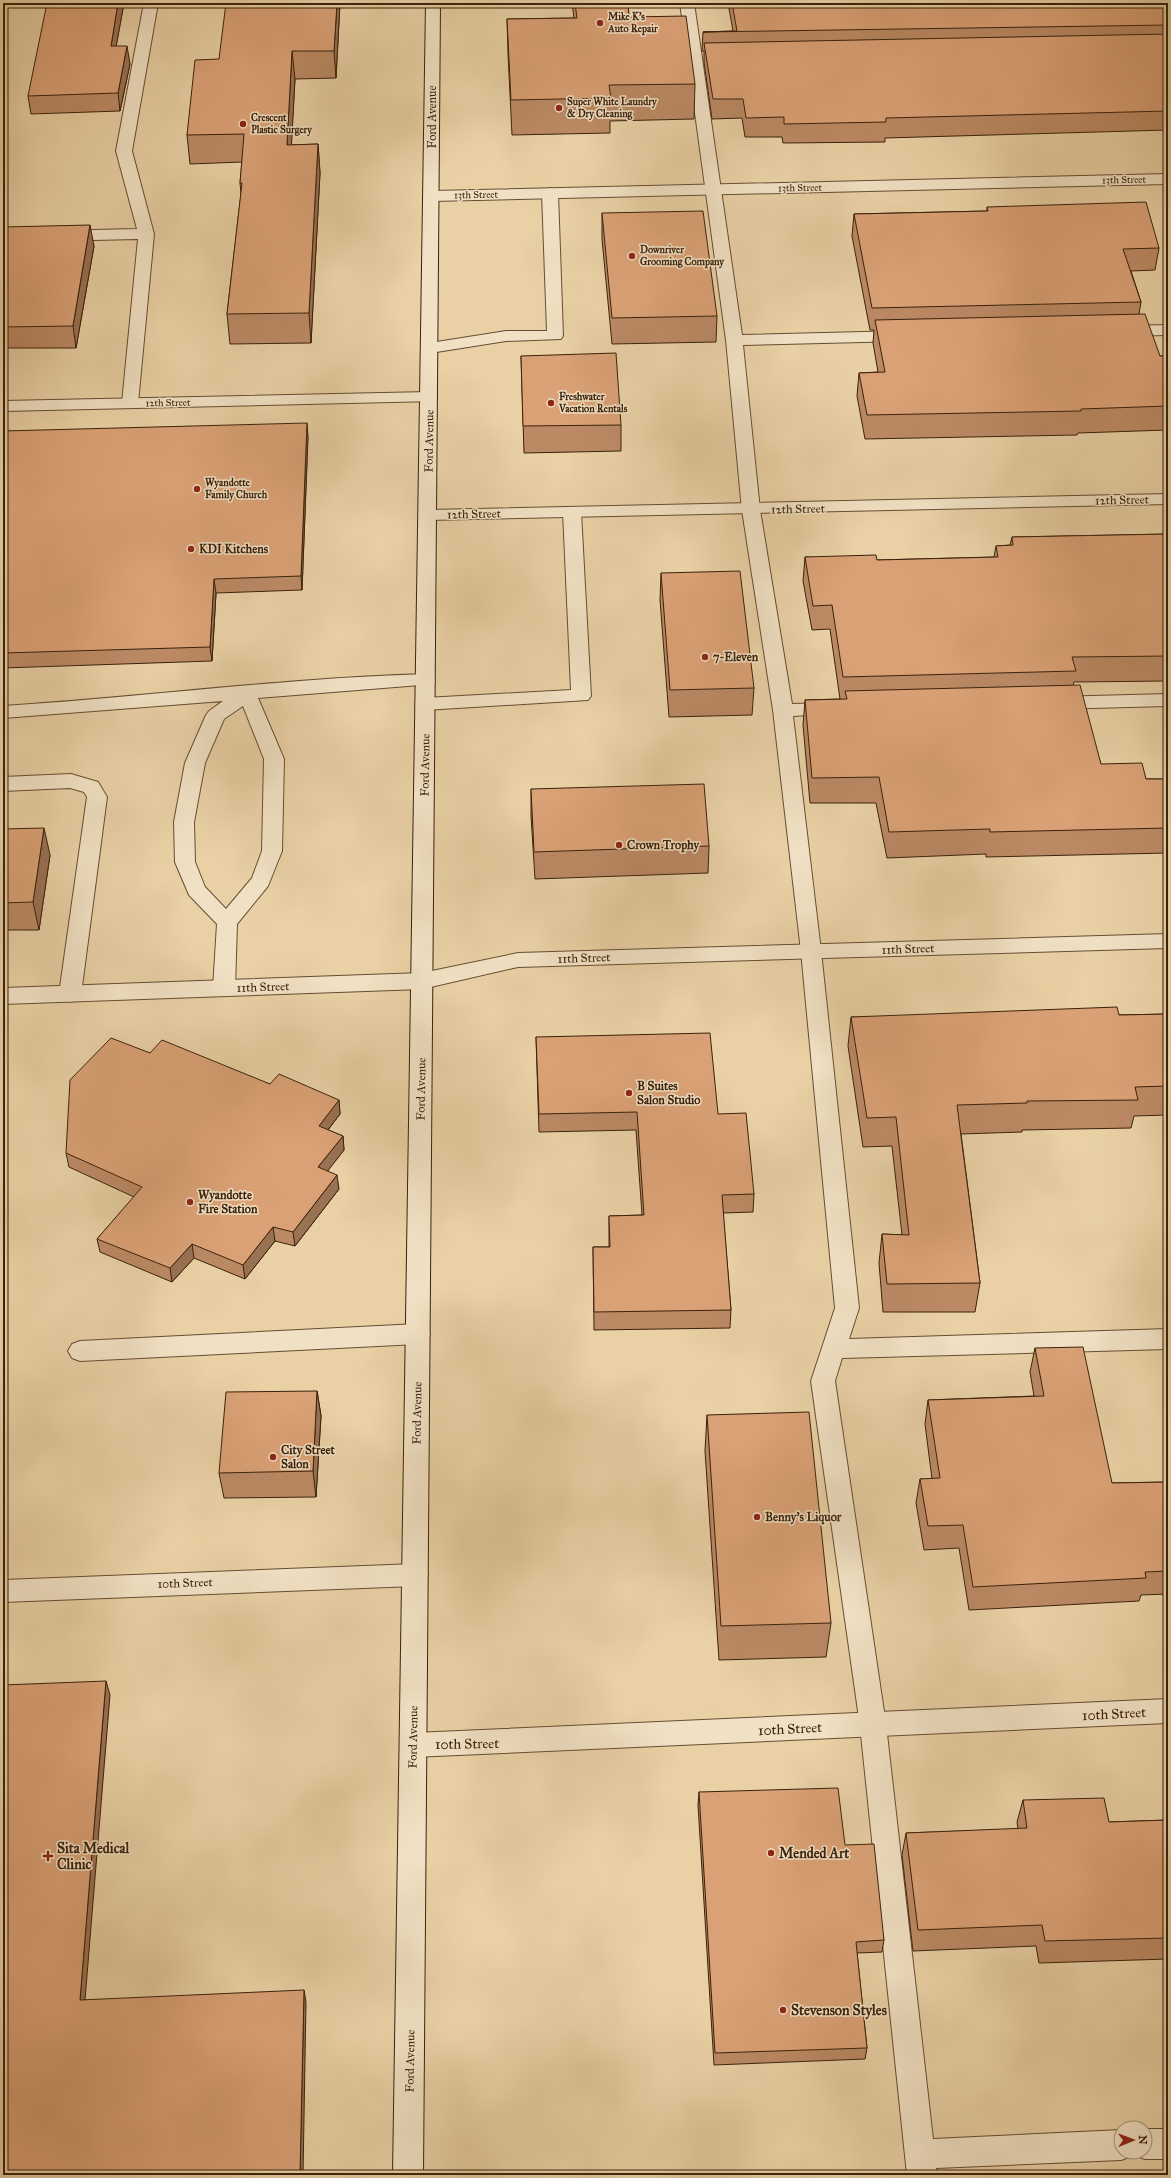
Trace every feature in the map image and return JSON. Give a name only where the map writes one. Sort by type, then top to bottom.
[{"type":"street","points":[[130,403],[146,234],[124,151],[151,3]]},
{"type":"street","name":"Ford Avenue","points":[[408,2175],[432,196],[433,3]]},
{"type":"street","points":[[687,3],[702,57],[712,190],[734,340],[752,510],[783,710],[811,951],[847,1308],[823,1381],[873,1725],[921,2164],[1113,2146]]},
{"type":"street","name":"13th Street","points":[[432,196],[1168,179]]},
{"type":"street","points":[[430,348],[506,336],[555,336],[550,193]]},
{"type":"street","points":[[3,237],[146,234]]},
{"type":"street","points":[[1105,331],[1168,330]]},
{"type":"street","points":[[734,340],[916,336]]},
{"type":"street","name":"12th Street","points":[[3,406],[429,397]]},
{"type":"street","name":"12th Street","points":[[428,515],[752,510],[1168,499]]},
{"type":"street","points":[[425,704],[581,696],[572,512]]},
{"type":"street","points":[[3,712],[70,708],[364,682],[426,680]]},
{"type":"street","points":[[224,988],[227,922],[261,881],[272,851],[274,759],[247,693]]},
{"type":"street","points":[[227,922],[196,890],[185,862],[184,822],[195,763],[216,715],[247,693]]},
{"type":"street","points":[[1034,704],[1168,700]]},
{"type":"street","points":[[783,710],[854,709]]},
{"type":"street","points":[[3,784],[71,781],[91,787],[97,797],[70,994]]},
{"type":"street","name":"11th Street","points":[[3,996],[422,981],[518,960],[1168,941]]},
{"type":"street","points":[[80,1352],[418,1334]]},
{"type":"street","points":[[834,1349],[1168,1339]]},
{"type":"street","name":"10th Street","points":[[3,1590],[415,1575]]},
{"type":"street","name":"10th Street","points":[[413,1745],[510,1742],[1168,1711]]},
{"type":"street","points":[[1153,2144],[1168,2144]]},
{"type":"building","points":[[47,3],[118,3],[111,46],[127,46],[118,93],[28,96]]},
{"type":"building","points":[[226,3],[337,3],[334,51],[292,51],[287,145],[318,144],[309,313],[227,314],[242,183],[240,183],[244,134],[187,135],[195,60],[219,59]]},
{"type":"building","points":[[575,3],[628,3],[629,17],[686,16],[695,84],[609,85],[611,98],[511,100],[507,19],[577,18]]},
{"type":"building","points":[[732,3],[1168,3],[1168,25],[703,32],[737,31]]},
{"type":"building","points":[[1168,34],[1168,111],[886,118],[886,122],[784,124],[784,117],[746,118],[743,99],[713,99],[704,43]]},
{"type":"building","points":[[1146,202],[1159,248],[1123,249],[1141,302],[872,308],[854,214],[988,211],[987,207]]},
{"type":"building","points":[[703,211],[717,316],[612,318],[602,213]]},
{"type":"building","points":[[90,225],[73,326],[3,327],[3,227]]},
{"type":"building","points":[[1145,314],[1160,356],[1168,356],[1168,406],[1081,409],[1081,411],[867,415],[859,373],[885,372],[875,320]]},
{"type":"building","points":[[616,353],[621,425],[523,426],[521,356]]},
{"type":"building","points":[[307,423],[301,576],[214,579],[210,647],[3,653],[3,431]]},
{"type":"building","points":[[1168,534],[1168,656],[1072,657],[1076,671],[843,677],[832,605],[813,606],[805,557],[876,555],[877,560],[998,557],[996,546],[1013,545],[1012,537]]},
{"type":"building","name":"7-Eleven","points":[[740,571],[754,688],[670,690],[661,573]]},
{"type":"building","points":[[1080,685],[1101,764],[1142,763],[1146,779],[1168,779],[1168,828],[990,832],[990,829],[889,832],[879,777],[812,778],[805,700],[847,699],[845,691]]},
{"type":"building","points":[[704,784],[709,846],[534,852],[531,789]]},
{"type":"building","points":[[44,828],[33,902],[3,903],[3,829]]},
{"type":"building","points":[[1117,1007],[1119,1015],[1168,1014],[1168,1086],[1135,1087],[1138,1100],[1027,1101],[1027,1103],[957,1105],[980,1283],[887,1284],[882,1234],[909,1235],[896,1117],[867,1118],[851,1017]]},
{"type":"building","points":[[710,1033],[718,1114],[746,1113],[754,1194],[722,1195],[731,1310],[594,1312],[593,1247],[610,1247],[609,1216],[644,1215],[637,1112],[539,1114],[536,1037]]},
{"type":"building","points":[[111,1038],[150,1053],[162,1040],[270,1084],[279,1074],[339,1100],[319,1126],[343,1136],[318,1167],[337,1175],[293,1232],[273,1227],[243,1265],[192,1244],[170,1268],[97,1239],[142,1187],[66,1153],[70,1080]]},
{"type":"building","points":[[1083,1347],[1112,1483],[1168,1482],[1168,1571],[1145,1572],[1146,1578],[973,1587],[963,1525],[928,1526],[920,1479],[940,1478],[928,1400],[1044,1396],[1035,1348]]},
{"type":"building","name":"City Street Salon","points":[[317,1391],[313,1471],[219,1473],[226,1392]]},
{"type":"building","points":[[809,1412],[831,1623],[721,1626],[707,1415]]},
{"type":"building","points":[[106,1681],[80,2000],[304,1990],[300,2175],[3,2175],[3,1685]]},
{"type":"building","points":[[838,1788],[845,1845],[874,1844],[884,1940],[856,1942],[867,2048],[715,2053],[699,1792]]},
{"type":"building","points":[[1104,1798],[1109,1822],[1168,1820],[1168,1938],[1045,1941],[1042,1925],[918,1930],[906,1833],[1027,1828],[1023,1800]]},
{"type":"building","points":[[1063,2174],[1064,2175],[1024,2175]]},
{"type":"place","name":"Mike K's Auto Repair","points":[[600,23]]},
{"type":"place","name":"Super White Laundry & Dry Cleaning","points":[[559,108]]},
{"type":"place","name":"Crescent Plastic Surgery","points":[[243,124]]},
{"type":"place","name":"Downriver Grooming Company","points":[[632,256]]},
{"type":"place","name":"Freshwater Vacation Rentals","points":[[551,403]]},
{"type":"place","name":"Wyandotte Family Church","points":[[197,489]]},
{"type":"place","name":"KDI Kitchens","points":[[191,549]]},
{"type":"place","name":"7-Eleven","points":[[705,657]]},
{"type":"place","name":"Crown Trophy","points":[[619,845]]},
{"type":"place","name":"B Suites Salon Studio","points":[[629,1093]]},
{"type":"place","name":"Wyandotte Fire Station","points":[[190,1202]]},
{"type":"place","name":"City Street Salon","points":[[273,1457]]},
{"type":"place","name":"Benny's Liquor","points":[[757,1517]]},
{"type":"place","name":"Mended Art","points":[[771,1853]]},
{"type":"place","name":"Sita Medical Clinic","points":[[48,1856]]},
{"type":"place","name":"Stevenson Styles","points":[[783,2010]]}]
